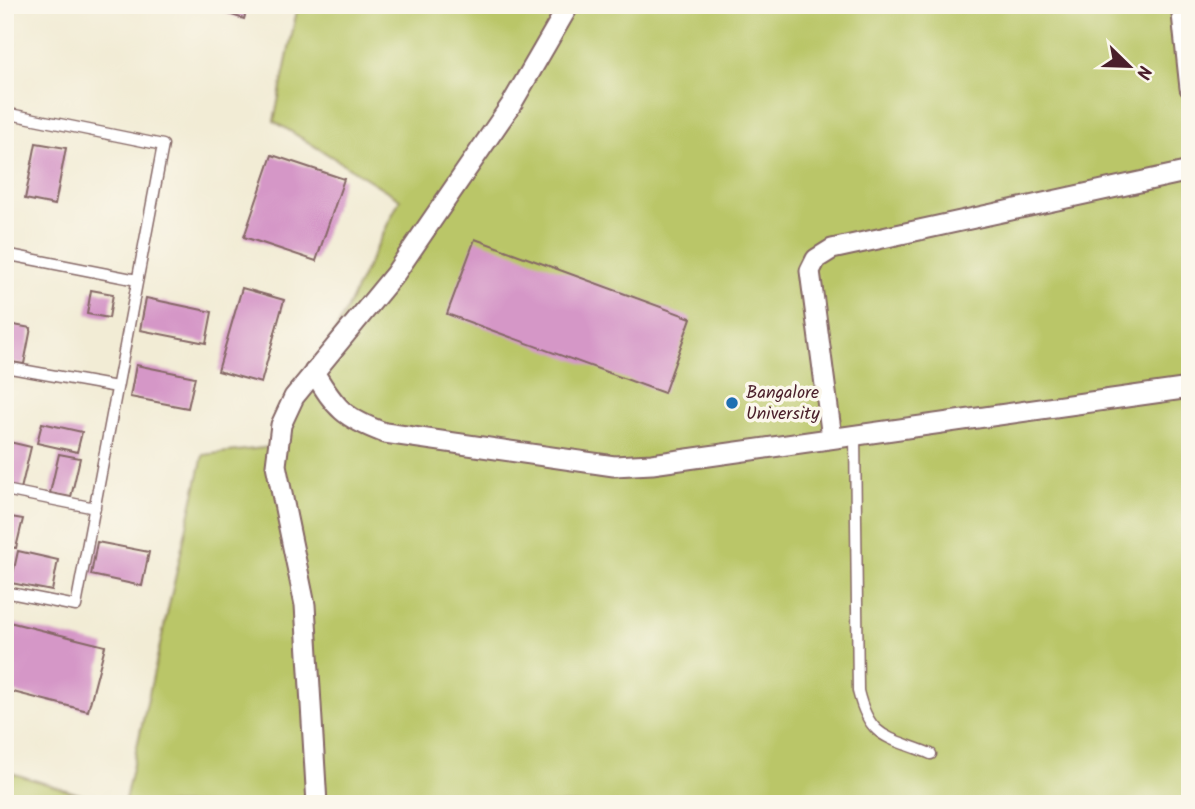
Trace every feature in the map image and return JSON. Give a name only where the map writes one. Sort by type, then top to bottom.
[{"type":"street","points":[[317,804],[305,605],[276,465],[281,425],[294,397],[395,274],[511,105],[569,5]]},
{"type":"street","points":[[1181,5],[1187,29],[1190,88]]},
{"type":"street","points":[[832,438],[810,271],[816,259],[832,249],[1190,171]]},
{"type":"street","points":[[314,372],[332,401],[356,423],[385,433],[614,466],[652,464],[1190,388]]},
{"type":"lane","points":[[5,113],[163,145],[76,606],[5,592]]},
{"type":"lane","points":[[5,254],[137,279]]},
{"type":"lane","points":[[5,367],[117,387]]},
{"type":"lane","points":[[855,435],[858,691],[864,716],[878,733],[931,754]]},
{"type":"lane","points":[[5,490],[95,508]]},
{"type":"green space","name":"Bangalore University","points":[[298,5],[1190,5],[1190,804],[124,804],[203,455],[271,447],[329,345],[400,199],[274,121]]},
{"type":"green space","points":[[5,771],[111,804],[5,804]]},
{"type":"building","points":[[201,5],[248,5],[244,19]]},
{"type":"building","points":[[36,143],[66,148],[55,205],[25,199]]},
{"type":"building","points":[[272,155],[344,179],[316,261],[244,237]]},
{"type":"building","points":[[475,239],[691,318],[664,393],[447,314]]},
{"type":"building","points":[[5,273],[13,274],[7,309],[5,309]]},
{"type":"building","points":[[242,288],[284,300],[261,383],[218,371]]},
{"type":"building","points":[[91,290],[113,294],[109,318],[87,314]]},
{"type":"building","points":[[146,298],[212,312],[206,343],[140,330]]},
{"type":"building","points":[[8,324],[31,328],[24,364],[5,361]]},
{"type":"building","points":[[136,365],[195,377],[188,408],[130,397]]},
{"type":"building","points":[[42,423],[82,432],[77,452],[37,443]]},
{"type":"building","points":[[5,441],[31,447],[21,489],[5,485]]},
{"type":"building","points":[[59,454],[80,458],[71,497],[50,493]]},
{"type":"building","points":[[5,516],[23,519],[16,548],[5,546]]},
{"type":"building","points":[[97,542],[149,552],[142,586],[91,575]]},
{"type":"building","points":[[18,551],[58,560],[52,591],[11,583]]},
{"type":"building","points":[[5,621],[105,646],[88,711],[5,690]]},
{"type":"place","name":"Bangalore University","points":[[732,403]]}]
